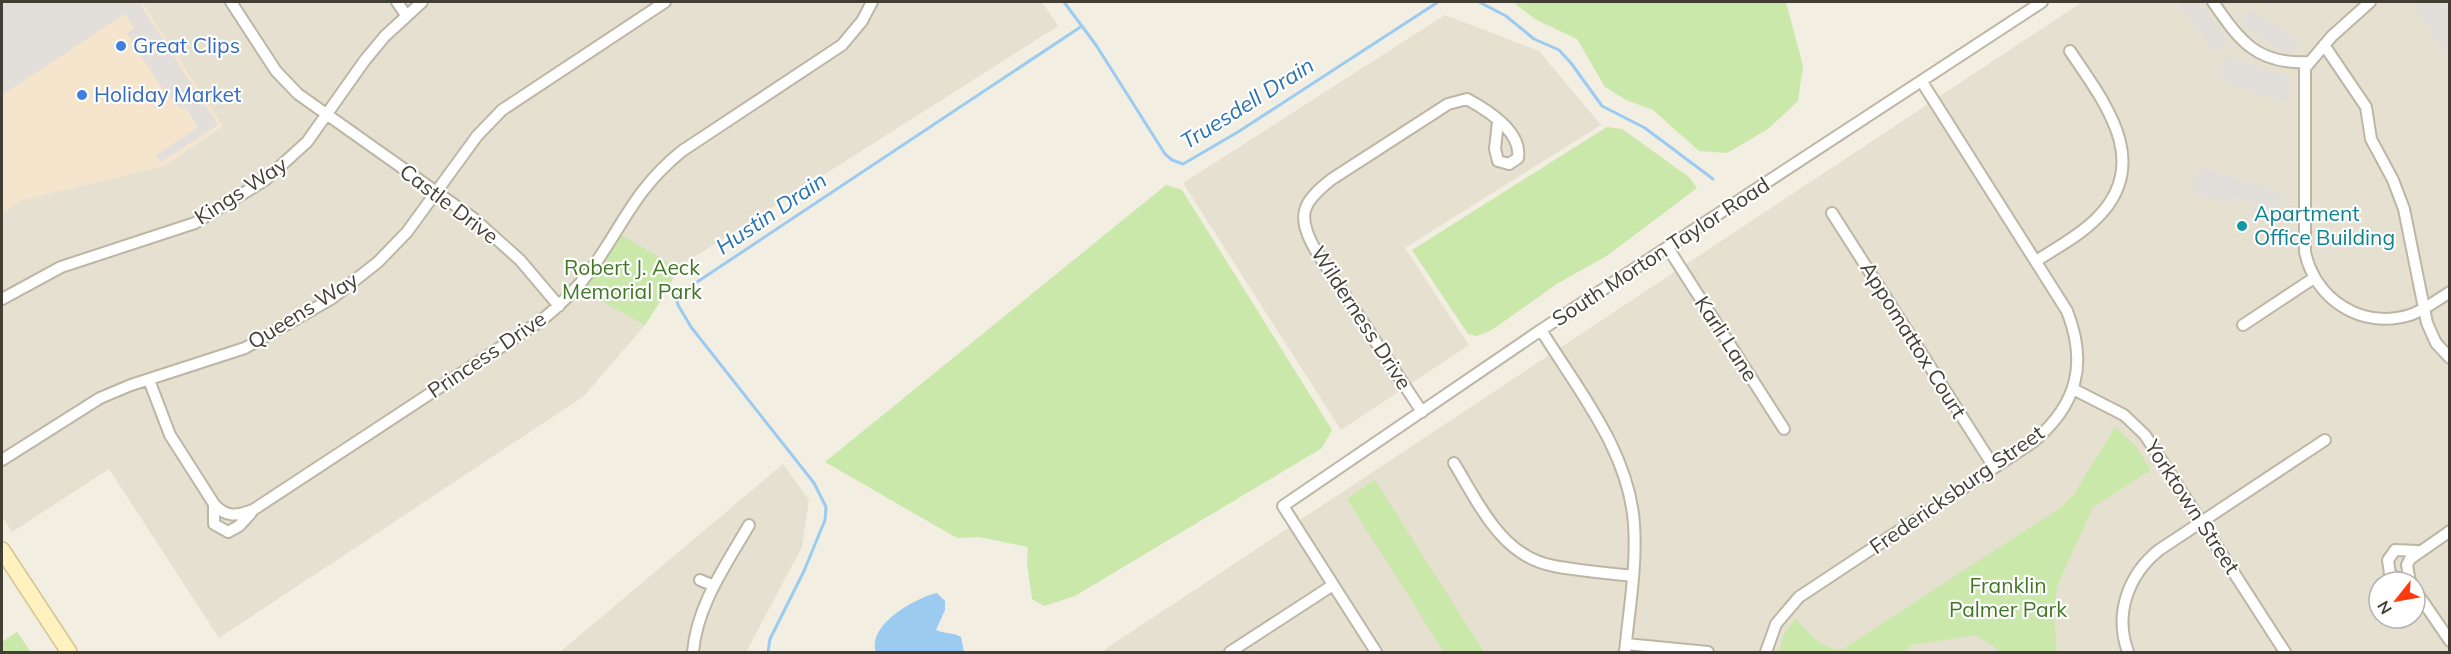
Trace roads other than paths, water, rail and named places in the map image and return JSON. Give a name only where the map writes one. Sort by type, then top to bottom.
[{"type":"main road","points":[[2,550],[69,652]]},
{"type":"street","name":"Castle Drive","points":[[231,2],[283,79],[326,116],[437,192],[503,244],[559,306]]},
{"type":"street","points":[[397,2],[406,15]]},
{"type":"street","name":"Kings Way","points":[[2,299],[61,267],[174,231],[220,210],[285,165],[307,142],[365,60],[406,15],[422,2]]},
{"type":"street","name":"Queens Way","points":[[2,460],[84,406],[116,391],[245,348],[279,331],[331,299],[392,249],[477,136],[502,110],[664,2]]},
{"type":"street","name":"Princess Drive","points":[[149,380],[170,435],[214,504],[222,512],[236,516],[253,510],[542,320],[559,306],[590,272],[633,201],[661,168],[682,151],[834,52],[856,30],[872,2]]},
{"type":"street","name":"South Morton Taylor Road","points":[[1334,585],[1283,506],[1541,330],[2042,2]]},
{"type":"street","points":[[2214,2],[2232,29],[2251,49],[2282,60],[2308,62]]},
{"type":"street","points":[[2370,2],[2308,62],[2304,74],[2305,252],[2314,278],[2332,300],[2362,316],[2394,318],[2424,309],[2450,292]]},
{"type":"street","points":[[2324,45],[2366,107],[2370,139],[2400,194],[2424,309],[2436,343],[2450,358]]},
{"type":"street","points":[[2036,261],[2085,230],[2102,213],[2115,191],[2121,169],[2121,144],[2115,122],[2070,51]]},
{"type":"street","name":"Fredericksburg Street","points":[[1767,652],[1776,624],[1799,597],[2048,430],[2063,410],[2073,389],[2078,359],[2073,327],[2067,311],[1922,82]]},
{"type":"street","name":"Wilderness Drive","points":[[1422,412],[1316,251],[1305,232],[1303,211],[1314,193],[1332,179],[1448,104],[1467,99],[1488,110],[1498,121]]},
{"type":"street","name":"Appomattox Court","points":[[1832,213],[1994,468]]},
{"type":"street","name":"Karli Lane","points":[[1668,248],[1784,429]]},
{"type":"street","points":[[2243,325],[2314,278]]},
{"type":"street","points":[[1541,330],[1606,434],[1622,467],[1634,521],[1633,576],[1625,648],[1708,652]]},
{"type":"street","name":"Yorktown Street","points":[[2073,389],[2133,422],[2154,447],[2285,652]]},
{"type":"street","points":[[2128,652],[2122,618],[2128,591],[2135,577],[2152,556],[2325,440]]},
{"type":"street","points":[[1454,463],[1499,534],[1518,552],[1554,566],[1633,576]]},
{"type":"street","name":"Princess Drive","points":[[214,504],[214,524],[228,532],[239,526],[253,510]]},
{"type":"street","points":[[693,652],[697,625],[714,586],[749,525]]},
{"type":"street","points":[[2408,570],[2407,565],[2417,551],[2450,531]]},
{"type":"street","points":[[2390,570],[2388,560],[2395,550],[2404,548],[2417,551]]},
{"type":"street","points":[[700,580],[714,586]]},
{"type":"street","points":[[1230,652],[1334,585],[1376,652]]},
{"type":"street","points":[[2427,607],[2450,641]]},
{"type":"water","points":[[937,593],[945,601],[945,610],[936,630],[961,637],[964,652],[876,652],[875,642],[879,632],[895,614]]},
{"type":"waterway","name":"Truesdell Drain","points":[[1064,2],[1096,45],[1165,154],[1172,160],[1183,164],[1238,132],[1438,2]]},
{"type":"waterway","name":"Truesdell Drain","points":[[1479,2],[1506,16],[1534,39],[1559,50],[1602,106],[1645,128],[1713,179]]},
{"type":"waterway","name":"Hustin Drain","points":[[768,652],[770,639],[804,571],[825,520],[826,507],[814,483],[691,327],[678,305],[676,296],[1082,26]]},
{"type":"place","name":"Great Clips","points":[[121,46]]},
{"type":"place","name":"Holiday Market","points":[[82,95]]},
{"type":"place","name":"Apartment Office Building","points":[[2242,226]]},
{"type":"park label","name":"Robert J. Aeck Memorial Park","points":[[632,280]]},
{"type":"park label","name":"Franklin Palmer Park","points":[[2008,598]]}]
